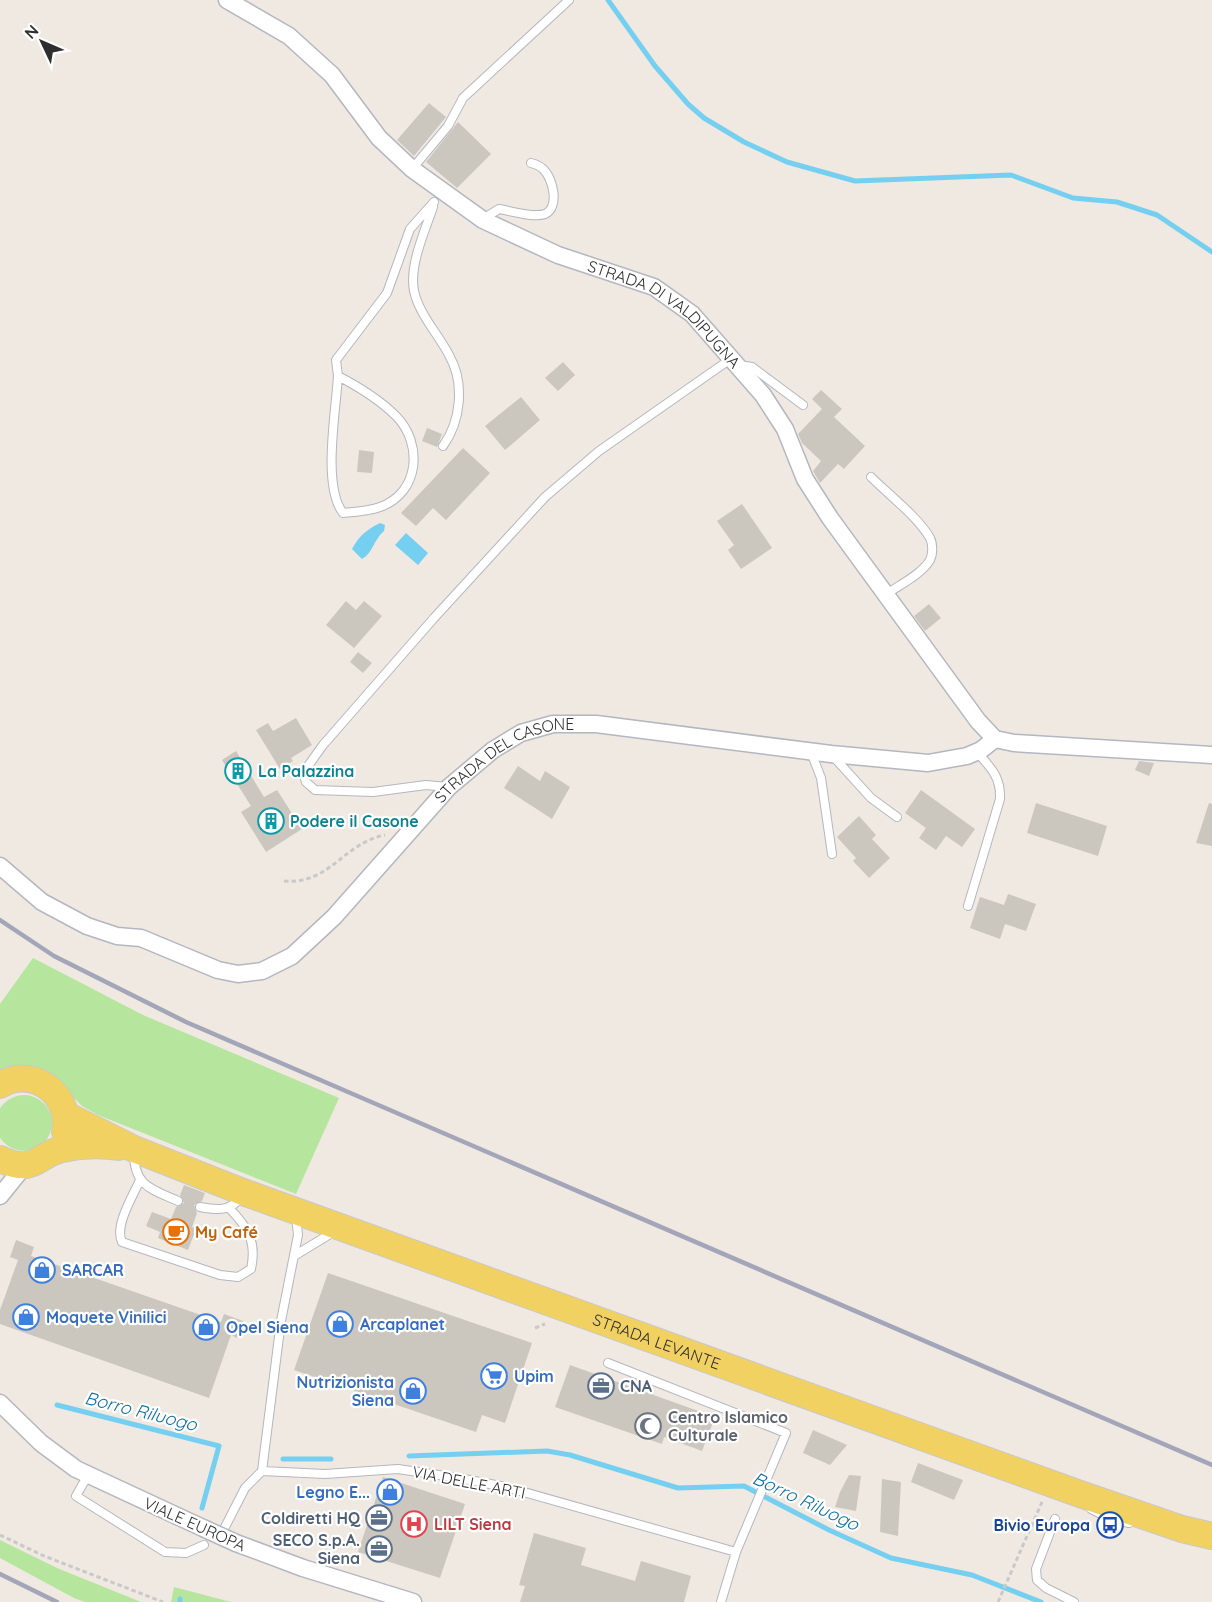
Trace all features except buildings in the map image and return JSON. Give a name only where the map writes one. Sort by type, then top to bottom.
[{"type":"main road","points":[[0,1085],[22,1078],[41,1082],[57,1096],[66,1115],[66,1127],[59,1150]]},
{"type":"main road","name":"STRADA LEVANTE","points":[[66,1115],[236,1200],[294,1210],[1158,1521],[1204,1540]]},
{"type":"main road","name":"STRADA LEVANTE","points":[[25,1165],[42,1161],[59,1150],[91,1145],[134,1149]]},
{"type":"main road","points":[[0,1159],[25,1165]]},
{"type":"street","name":"STRADA DI VALDIPUGNA","points":[[227,0],[267,21],[298,44],[332,75],[379,138],[436,195],[558,255],[622,274],[654,287],[692,314],[763,395],[780,420],[806,478],[884,595],[978,721],[995,739]]},
{"type":"street","name":"STRADA DEL CASONE","points":[[0,866],[42,902],[87,926],[117,936],[141,938],[218,970],[238,974],[262,970],[292,956],[334,917],[449,787],[493,750],[521,733],[553,724],[596,724],[810,752],[928,763],[951,760],[977,752],[995,739]]},
{"type":"street","points":[[995,739],[1050,746],[1212,754]]},
{"type":"street","points":[[0,1196],[25,1165]]},
{"type":"street","name":"VIALE EUROPA","points":[[0,1403],[52,1452],[88,1475],[203,1536],[236,1543],[303,1568],[413,1602]]},
{"type":"lane","points":[[412,169],[448,126],[463,98],[569,0]]},
{"type":"lane","points":[[483,220],[499,209],[542,215],[550,211],[554,203],[549,177],[542,167],[531,163]]},
{"type":"lane","points":[[339,376],[369,394],[397,416],[413,440],[413,476],[402,494],[381,507],[343,513],[337,505],[332,463],[339,376],[336,360],[387,293],[410,229],[436,195]]},
{"type":"lane","points":[[436,195],[413,275],[414,291],[421,309],[451,357],[459,385],[455,429],[443,446]]},
{"type":"lane","points":[[449,787],[426,785],[373,792],[315,790],[306,782],[303,773],[323,745],[434,618],[545,497],[581,464],[735,361],[752,367],[803,405]]},
{"type":"lane","points":[[871,477],[921,527],[931,539],[933,549],[930,560],[922,568],[884,595]]},
{"type":"lane","points":[[810,752],[821,778],[832,854]]},
{"type":"lane","points":[[968,906],[999,799],[1000,785],[996,774],[977,752]]},
{"type":"lane","points":[[831,754],[871,798],[897,817]]},
{"type":"lane","points":[[134,1149],[135,1170],[140,1180],[178,1201]]},
{"type":"lane","points":[[140,1180],[120,1231],[122,1242],[220,1275],[238,1277],[251,1269],[254,1247],[236,1200],[220,1210],[200,1207]]},
{"type":"lane","points":[[225,1527],[245,1488],[262,1471],[282,1311],[298,1228],[294,1210]]},
{"type":"lane","points":[[294,1256],[342,1227]]},
{"type":"lane","points":[[608,1364],[786,1433],[736,1552],[721,1602]]},
{"type":"lane","name":"VIA DELLE ARTI","points":[[262,1471],[325,1474],[398,1469],[459,1478],[506,1487],[736,1552]]},
{"type":"lane","points":[[88,1475],[76,1496],[156,1547],[180,1554],[203,1536]]},
{"type":"lane","points":[[1055,1519],[1035,1575],[1041,1585],[1074,1602]]},
{"type":"path","points":[[284,881],[301,883],[314,879],[372,837],[408,831]]},
{"type":"path","points":[[998,1602],[1044,1497]]},
{"type":"path","points":[[0,1535],[45,1556],[163,1602]]},
{"type":"green space","points":[[33,958],[143,1015],[339,1098],[296,1194],[98,1115],[82,1106],[65,1089],[0,1075],[0,1004]]},
{"type":"green space","points":[[24,1095],[35,1097],[44,1103],[50,1112],[52,1123],[50,1134],[44,1143],[35,1149],[24,1151],[13,1149],[4,1143],[-2,1134],[-4,1123],[-2,1112],[4,1103],[13,1097]]},
{"type":"green space","points":[[0,1540],[57,1568],[141,1602],[85,1602],[74,1598],[0,1558]]},
{"type":"green space","points":[[174,1587],[231,1602],[171,1602]]},
{"type":"water","points":[[380,523],[385,525],[384,531],[362,559],[352,549],[363,534]]},
{"type":"water","points":[[406,533],[428,553],[418,565],[395,545]]},
{"type":"waterway","points":[[608,0],[655,66],[688,104],[704,118],[744,142],[787,162],[855,181],[1011,175],[1073,198],[1117,202],[1157,215],[1212,252]]},
{"type":"waterway","name":"Borro Riluogo","points":[[57,1405],[219,1446],[202,1508]]},
{"type":"waterway","name":"Borro Riluogo","points":[[409,1456],[547,1451],[570,1455],[678,1488],[744,1486],[829,1530],[891,1558],[972,1575],[1041,1602]]},
{"type":"waterway","name":"Borro Riluogo","points":[[283,1459],[331,1459]]},
{"type":"railway","points":[[0,920],[54,956],[186,1022],[1212,1465]]},
{"type":"railway","points":[[0,1574],[57,1602]]},
{"type":"place","name":"La Palazzina","points":[[238,771]]},
{"type":"place","name":"Podere il Casone","points":[[271,821]]},
{"type":"place","name":"My Café","points":[[176,1232]]},
{"type":"place","name":"SARCAR","points":[[42,1270]]},
{"type":"place","name":"Moquete Vinilici","points":[[26,1317]]},
{"type":"place","name":"Arcaplanet","points":[[340,1324]]},
{"type":"place","name":"Opel Siena","points":[[206,1327]]},
{"type":"place","name":"Upim","points":[[494,1376]]},
{"type":"place","name":"CNA","points":[[601,1386]]},
{"type":"place","name":"Nutrizionista Siena","points":[[413,1391]]},
{"type":"place","name":"Centro Islamico Culturale","points":[[648,1426]]},
{"type":"place","name":"Legno E...","points":[[390,1492]]},
{"type":"place","name":"Coldiretti HQ","points":[[379,1518]]},
{"type":"place","name":"LILT Siena","points":[[414,1524]]},
{"type":"place","name":"Bivio Europa","points":[[1110,1525]]},
{"type":"place","name":"SECO S.p.A. Siena","points":[[379,1549]]}]
